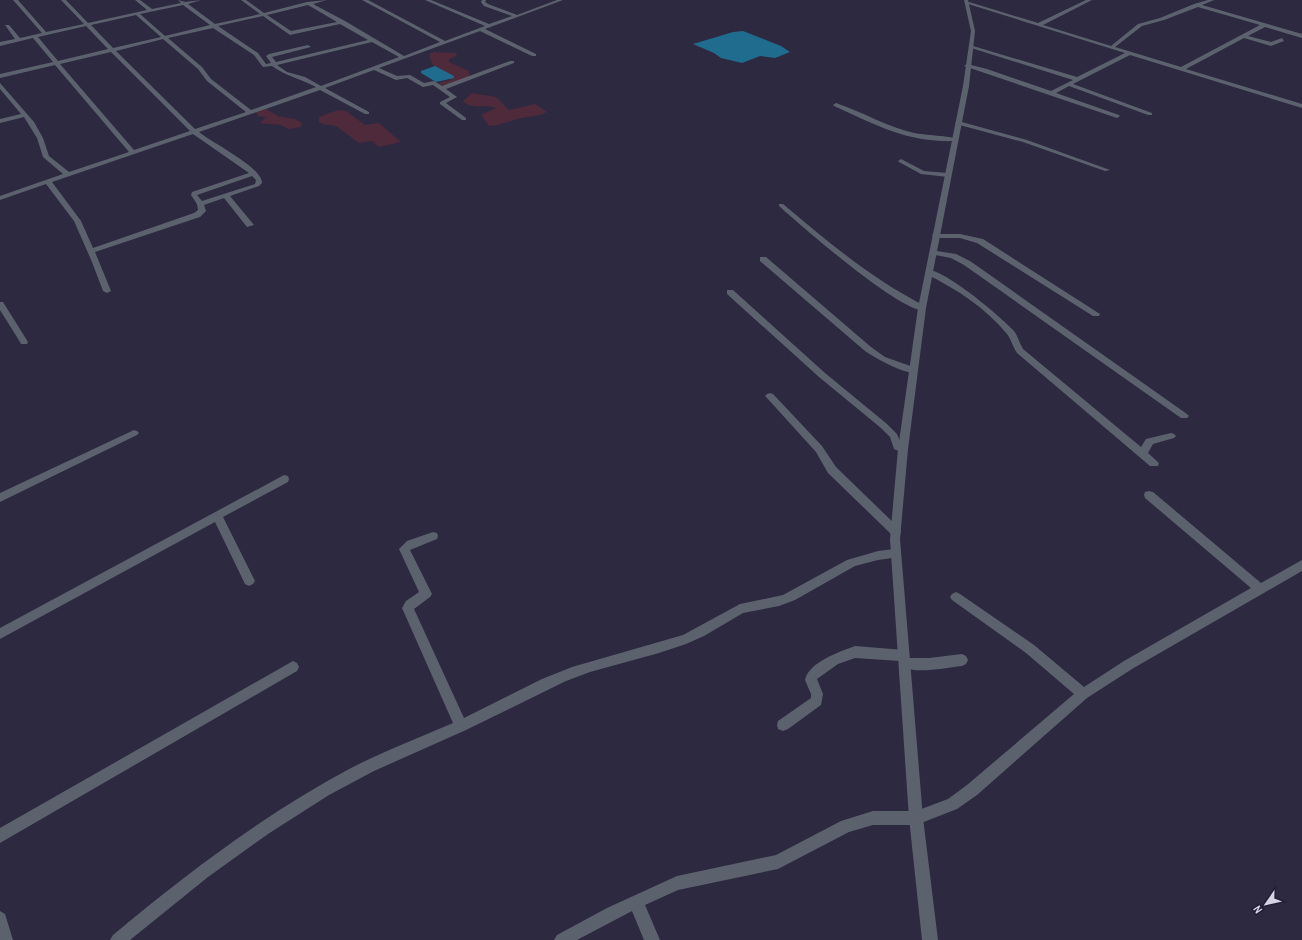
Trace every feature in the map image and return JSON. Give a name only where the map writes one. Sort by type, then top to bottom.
[{"type":"street","points":[[15,0],[45,34]]},
{"type":"street","points":[[63,0],[88,24],[110,50],[194,131],[254,173],[259,180],[259,184],[200,204]]},
{"type":"street","points":[[137,0],[151,11]]},
{"type":"street","points":[[0,44],[151,11],[182,2],[199,0]]},
{"type":"street","points":[[243,0],[290,33],[343,22]]},
{"type":"street","points":[[302,0],[402,57]]},
{"type":"street","points":[[0,76],[325,0]]},
{"type":"street","points":[[364,0],[443,42]]},
{"type":"street","points":[[427,0],[489,26]]},
{"type":"street","points":[[484,0],[483,2],[486,5],[516,16]]},
{"type":"street","points":[[0,198],[320,88],[562,0]]},
{"type":"street","points":[[1038,25],[1090,0]]},
{"type":"street","points":[[1112,47],[1140,25],[1162,19],[1212,0]]},
{"type":"street","points":[[1217,0],[1232,0]]},
{"type":"street","points":[[966,1],[1038,25],[1302,106]]},
{"type":"street","points":[[930,940],[916,818],[895,554],[903,449],[922,308],[954,140],[966,86],[973,31],[966,1]]},
{"type":"street","points":[[182,2],[214,26],[256,54],[265,66],[374,40]]},
{"type":"street","points":[[1196,6],[1302,36]]},
{"type":"street","points":[[137,14],[200,68],[209,80],[250,112]]},
{"type":"street","points":[[1181,69],[1264,25]]},
{"type":"street","points":[[7,26],[19,40]]},
{"type":"street","points":[[480,29],[534,55]]},
{"type":"street","points":[[34,36],[133,153]]},
{"type":"street","points":[[1243,36],[1272,44],[1282,40]]},
{"type":"street","points":[[308,47],[269,56],[274,64],[285,73],[303,78],[366,113]]},
{"type":"street","points":[[970,47],[1077,79]]},
{"type":"street","points":[[1052,93],[1129,53]]},
{"type":"street","points":[[442,88],[512,62]]},
{"type":"street","points":[[968,66],[985,70],[1117,116]]},
{"type":"street","points":[[373,68],[395,78],[408,76],[422,84],[433,83],[442,88],[454,97],[442,102],[464,119]]},
{"type":"street","points":[[1068,84],[1150,114]]},
{"type":"street","points":[[0,85],[26,115],[40,138],[46,157],[68,175]]},
{"type":"street","points":[[838,106],[910,136],[935,140],[954,140]]},
{"type":"street","points":[[0,121],[26,115]]},
{"type":"street","points":[[958,123],[1025,141],[1107,170]]},
{"type":"street","points":[[901,161],[923,173],[948,175]]},
{"type":"street","points":[[91,251],[193,217],[200,213],[200,204],[194,195],[198,191],[254,173]]},
{"type":"street","points":[[48,182],[77,221],[107,291]]},
{"type":"street","points":[[226,196],[250,225]]},
{"type":"street","points":[[781,205],[866,275],[889,290],[922,308]]},
{"type":"street","points":[[936,236],[960,236],[980,241],[1096,314]]},
{"type":"street","points":[[933,252],[953,256],[967,263],[1184,416]]},
{"type":"street","points":[[763,259],[868,350],[882,359],[913,370]]},
{"type":"street","points":[[929,272],[953,284],[973,300],[1009,331],[1020,351],[1154,463]]},
{"type":"street","points":[[730,292],[822,375],[884,426],[894,436],[897,446],[903,449]]},
{"type":"street","points":[[0,304],[24,342]]},
{"type":"street","points":[[770,396],[819,449],[832,470],[896,532]]},
{"type":"street","points":[[0,498],[134,433]]},
{"type":"street","points":[[1143,454],[1150,441],[1170,436]]},
{"type":"street","points":[[0,634],[284,479]]},
{"type":"street","points":[[1149,495],[1260,589]]},
{"type":"street","points":[[217,515],[249,581]]},
{"type":"street","points":[[433,536],[411,544],[404,549],[426,594],[410,604],[408,608],[461,726]]},
{"type":"street","points":[[118,940],[196,878],[309,800],[356,773],[461,726],[576,671],[687,639],[743,608],[779,602],[791,597],[854,560],[876,554],[895,554]]},
{"type":"street","points":[[562,940],[677,883],[778,862],[846,826],[873,818],[916,818],[952,804],[972,790],[1083,694],[1128,665],[1302,565]]},
{"type":"street","points":[[956,597],[1030,649],[1083,694]]},
{"type":"street","points":[[783,725],[817,701],[817,694],[811,680],[812,676],[834,660],[855,652],[928,664],[962,660]]},
{"type":"street","points":[[0,836],[293,667]]},
{"type":"street","points":[[636,902],[652,940]]},
{"type":"street","points":[[0,919],[5,940]]},
{"type":"shaded area","points":[[430,53],[456,53],[457,56],[449,59],[449,62],[469,71],[470,77],[443,87],[439,84],[440,82],[451,80],[433,65]]},
{"type":"shaded area","points":[[472,93],[496,97],[509,110],[535,104],[547,112],[489,126],[481,115],[496,108],[487,106],[470,106],[463,101]]},
{"type":"shaded area","points":[[266,109],[278,116],[295,119],[302,123],[301,127],[288,129],[281,125],[260,123],[266,117],[258,116],[256,112]]},
{"type":"shaded area","points":[[338,110],[346,111],[365,125],[379,123],[401,142],[379,147],[372,141],[359,143],[336,126],[319,122],[319,117]]},
{"type":"water","points":[[743,31],[781,46],[790,52],[775,58],[760,56],[742,63],[721,58],[714,53],[693,44],[733,32]]},
{"type":"water","points":[[435,66],[454,76],[454,78],[436,82],[421,73],[421,71]]}]
